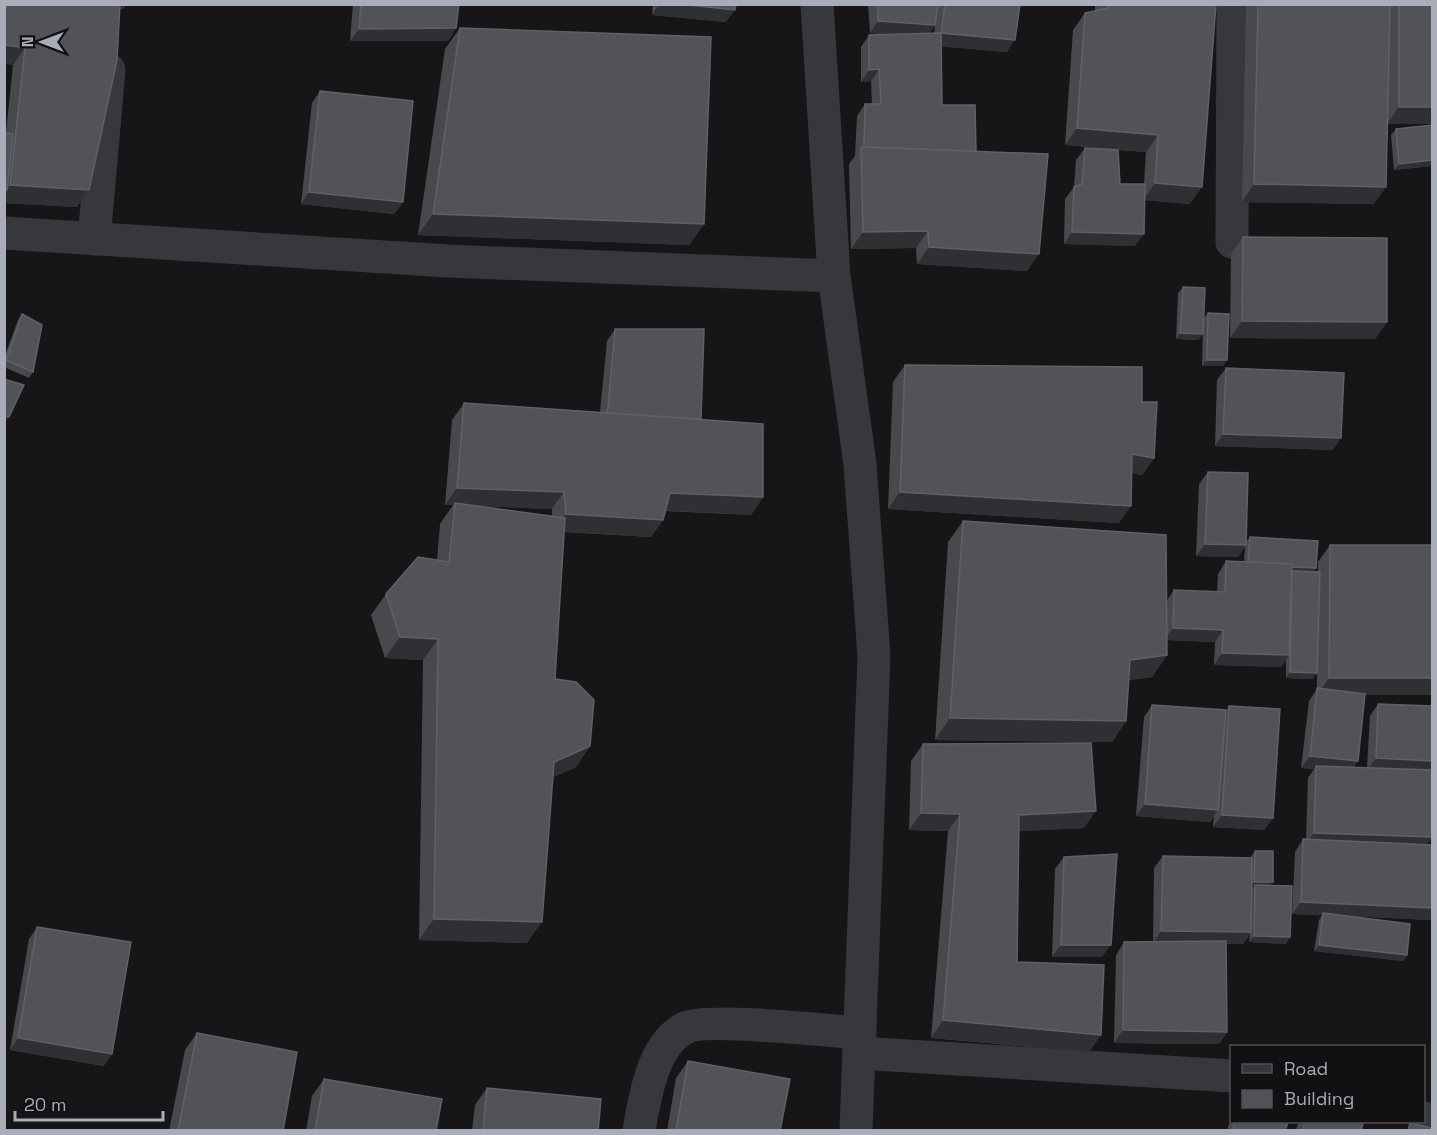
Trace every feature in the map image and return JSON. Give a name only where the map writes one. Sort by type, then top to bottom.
[{"type":"street","points":[[817,4],[834,276],[860,464],[874,656],[856,1131]]},
{"type":"street","points":[[1232,242],[1233,4]]},
{"type":"street","points":[[94,239],[112,39]]},
{"type":"street","points":[[4,233],[448,261],[834,276]]},
{"type":"street","points":[[639,1131],[653,1068],[671,1038],[686,1027],[717,1023],[860,1043],[1230,1076]]},
{"type":"building","points":[[4,4],[120,4],[117,60],[89,190],[10,185],[25,48],[5,45],[4,63]]},
{"type":"building","points":[[361,4],[459,4],[456,28],[359,29]]},
{"type":"building","points":[[679,4],[736,4],[735,10]]},
{"type":"building","points":[[878,4],[938,4],[935,25],[878,21]]},
{"type":"building","points":[[945,4],[1020,4],[1015,40],[941,33]]},
{"type":"building","points":[[1108,4],[1216,4],[1202,187],[1155,183],[1158,135],[1077,128],[1085,13],[1108,8]]},
{"type":"building","points":[[1258,4],[1390,4],[1386,187],[1254,184]]},
{"type":"building","points":[[1399,4],[1432,4],[1432,107],[1399,107]]},
{"type":"building","points":[[460,28],[711,37],[704,224],[433,214]]},
{"type":"building","points":[[941,33],[942,105],[975,105],[976,151],[864,147],[865,104],[881,104],[879,69],[869,70],[869,35]]},
{"type":"building","points":[[320,91],[413,101],[403,202],[309,192]]},
{"type":"building","points":[[1432,125],[1432,160],[1399,164],[1396,129]]},
{"type":"building","points":[[4,133],[13,134],[7,190],[4,190]]},
{"type":"building","points":[[861,147],[1048,154],[1039,254],[929,247],[928,231],[863,232]]},
{"type":"building","points":[[1085,148],[1118,150],[1120,184],[1145,184],[1144,234],[1072,232],[1074,187],[1082,184]]},
{"type":"building","points":[[1243,237],[1387,238],[1387,322],[1242,321]]},
{"type":"building","points":[[1183,287],[1205,288],[1203,334],[1180,333]]},
{"type":"building","points":[[1208,313],[1229,314],[1227,360],[1207,360]]},
{"type":"building","points":[[22,314],[42,325],[33,372],[6,360]]},
{"type":"building","points":[[615,329],[704,329],[701,419],[606,413]]},
{"type":"building","points":[[905,365],[1142,367],[1142,402],[1157,402],[1154,458],[1132,454],[1131,506],[900,492]]},
{"type":"building","points":[[1226,368],[1344,373],[1341,438],[1223,434]]},
{"type":"building","points":[[4,379],[24,385],[9,417],[4,416]]},
{"type":"building","points":[[464,403],[763,424],[763,497],[670,493],[663,520],[566,514],[564,492],[457,488]]},
{"type":"building","points":[[1208,472],[1248,473],[1246,545],[1205,544]]},
{"type":"building","points":[[455,503],[565,518],[555,679],[576,682],[594,700],[590,746],[554,762],[542,922],[434,919],[438,639],[400,637],[386,594],[418,557],[449,562]]},
{"type":"building","points":[[963,521],[1166,535],[1167,655],[1130,660],[1126,721],[950,718]]},
{"type":"building","points":[[1250,537],[1318,541],[1316,568],[1292,567],[1292,564],[1248,562]]},
{"type":"building","points":[[1330,545],[1432,545],[1432,678],[1329,678]]},
{"type":"building","points":[[1226,561],[1292,564],[1289,655],[1222,653],[1223,630],[1173,628],[1174,590],[1225,592]]},
{"type":"building","points":[[1292,571],[1320,572],[1317,673],[1290,672]]},
{"type":"building","points":[[1317,688],[1365,694],[1358,761],[1310,756]]},
{"type":"building","points":[[1378,704],[1432,706],[1432,761],[1376,758]]},
{"type":"building","points":[[1152,705],[1226,710],[1218,810],[1145,804]]},
{"type":"building","points":[[1229,706],[1280,709],[1273,818],[1222,815]]},
{"type":"building","points":[[1091,743],[1096,811],[1019,815],[1017,962],[1104,965],[1101,1035],[943,1020],[960,814],[921,813],[923,744]]},
{"type":"building","points":[[1316,766],[1432,770],[1432,837],[1314,833]]},
{"type":"building","points":[[1303,839],[1432,845],[1432,908],[1301,902]]},
{"type":"building","points":[[1255,851],[1273,851],[1273,882],[1254,882]]},
{"type":"building","points":[[1117,854],[1111,945],[1061,945],[1064,857]]},
{"type":"building","points":[[1163,856],[1252,858],[1251,932],[1161,931]]},
{"type":"building","points":[[1255,885],[1292,886],[1290,937],[1254,936]]},
{"type":"building","points":[[1323,913],[1410,924],[1407,955],[1319,945]]},
{"type":"building","points":[[37,927],[131,942],[112,1054],[18,1038]]},
{"type":"building","points":[[1226,941],[1227,1032],[1123,1030],[1124,942]]},
{"type":"building","points":[[197,1033],[297,1052],[283,1131],[178,1131]]},
{"type":"building","points":[[688,1061],[790,1079],[780,1131],[676,1131]]},
{"type":"building","points":[[324,1079],[442,1099],[436,1131],[315,1131]]},
{"type":"building","points":[[487,1088],[601,1099],[598,1131],[483,1131]]},
{"type":"building","points":[[1235,1123],[1288,1123],[1285,1131],[1232,1131]]},
{"type":"building","points":[[1304,1123],[1363,1123],[1361,1131],[1303,1131]]},
{"type":"building","points":[[1410,1123],[1432,1128],[1432,1131],[1408,1131]]}]
